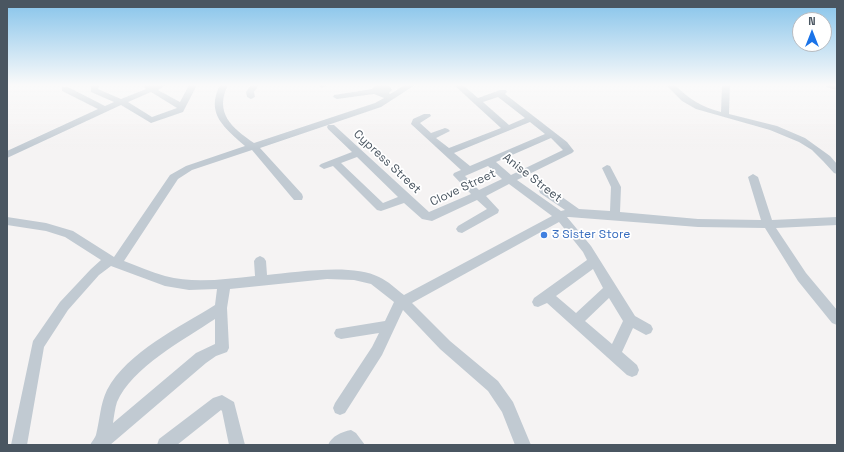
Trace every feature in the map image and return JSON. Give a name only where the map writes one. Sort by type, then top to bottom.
[{"type":"street","points":[[99,106],[105,109]]},
{"type":"street","points":[[7,155],[112,106]]},
{"type":"street","points":[[128,106],[151,120],[177,112],[182,106]]},
{"type":"street","points":[[217,106],[220,114],[233,130],[252,147],[298,197]]},
{"type":"street","points":[[17,443],[38,345],[64,306],[95,272],[114,261],[174,177],[184,170],[375,106]]},
{"type":"street","points":[[481,106],[507,128]]},
{"type":"street","points":[[462,229],[494,212],[493,208],[458,176],[459,174],[551,134],[516,106]]},
{"type":"street","points":[[700,106],[725,115],[777,128],[804,140],[818,150],[835,166]]},
{"type":"street","points":[[725,106],[725,115]]},
{"type":"street","points":[[427,116],[414,123],[468,170]]},
{"type":"street","points":[[448,152],[531,119]]},
{"type":"street","name":"Cypress Street","points":[[331,127],[359,152],[405,198],[426,216]]},
{"type":"street","points":[[430,137],[445,131]]},
{"type":"street","name":"Clove Street","points":[[426,216],[429,218],[436,216],[569,151],[564,144],[551,134]]},
{"type":"street","points":[[324,166],[359,152]]},
{"type":"street","name":"Anise Street","points":[[488,161],[510,180],[560,216],[587,249],[630,320]]},
{"type":"street","points":[[334,162],[381,206],[384,207],[405,198]]},
{"type":"street","points":[[607,168],[616,188],[615,216]]},
{"type":"street","points":[[753,177],[768,224],[802,277],[837,319]]},
{"type":"street","points":[[544,190],[577,213]]},
{"type":"street","points":[[340,408],[377,351],[402,302],[560,216],[577,213],[698,223],[768,224],[837,222]]},
{"type":"street","points":[[7,221],[46,227],[69,234],[114,261],[165,281],[189,285],[262,281],[327,274],[354,275],[375,280],[402,302],[445,345],[493,386],[508,407],[523,445]]},
{"type":"street","points":[[260,261],[262,281]]},
{"type":"street","points":[[594,262],[543,298],[576,321],[632,370]]},
{"type":"street","points":[[100,443],[201,358],[212,351],[222,348],[221,308],[224,284]]},
{"type":"street","points":[[576,321],[610,289]]},
{"type":"street","points":[[100,443],[106,414],[115,391],[132,369],[156,351],[221,308]]},
{"type":"street","points":[[614,354],[630,320],[646,329]]},
{"type":"street","points":[[341,333],[389,326]]},
{"type":"street","points":[[166,445],[218,403],[222,402],[229,407],[237,445]]},
{"type":"street","points":[[336,445],[345,439],[351,438],[357,445]]},
{"type":"place","name":"3 Sister Store","points":[[544,235]]}]
